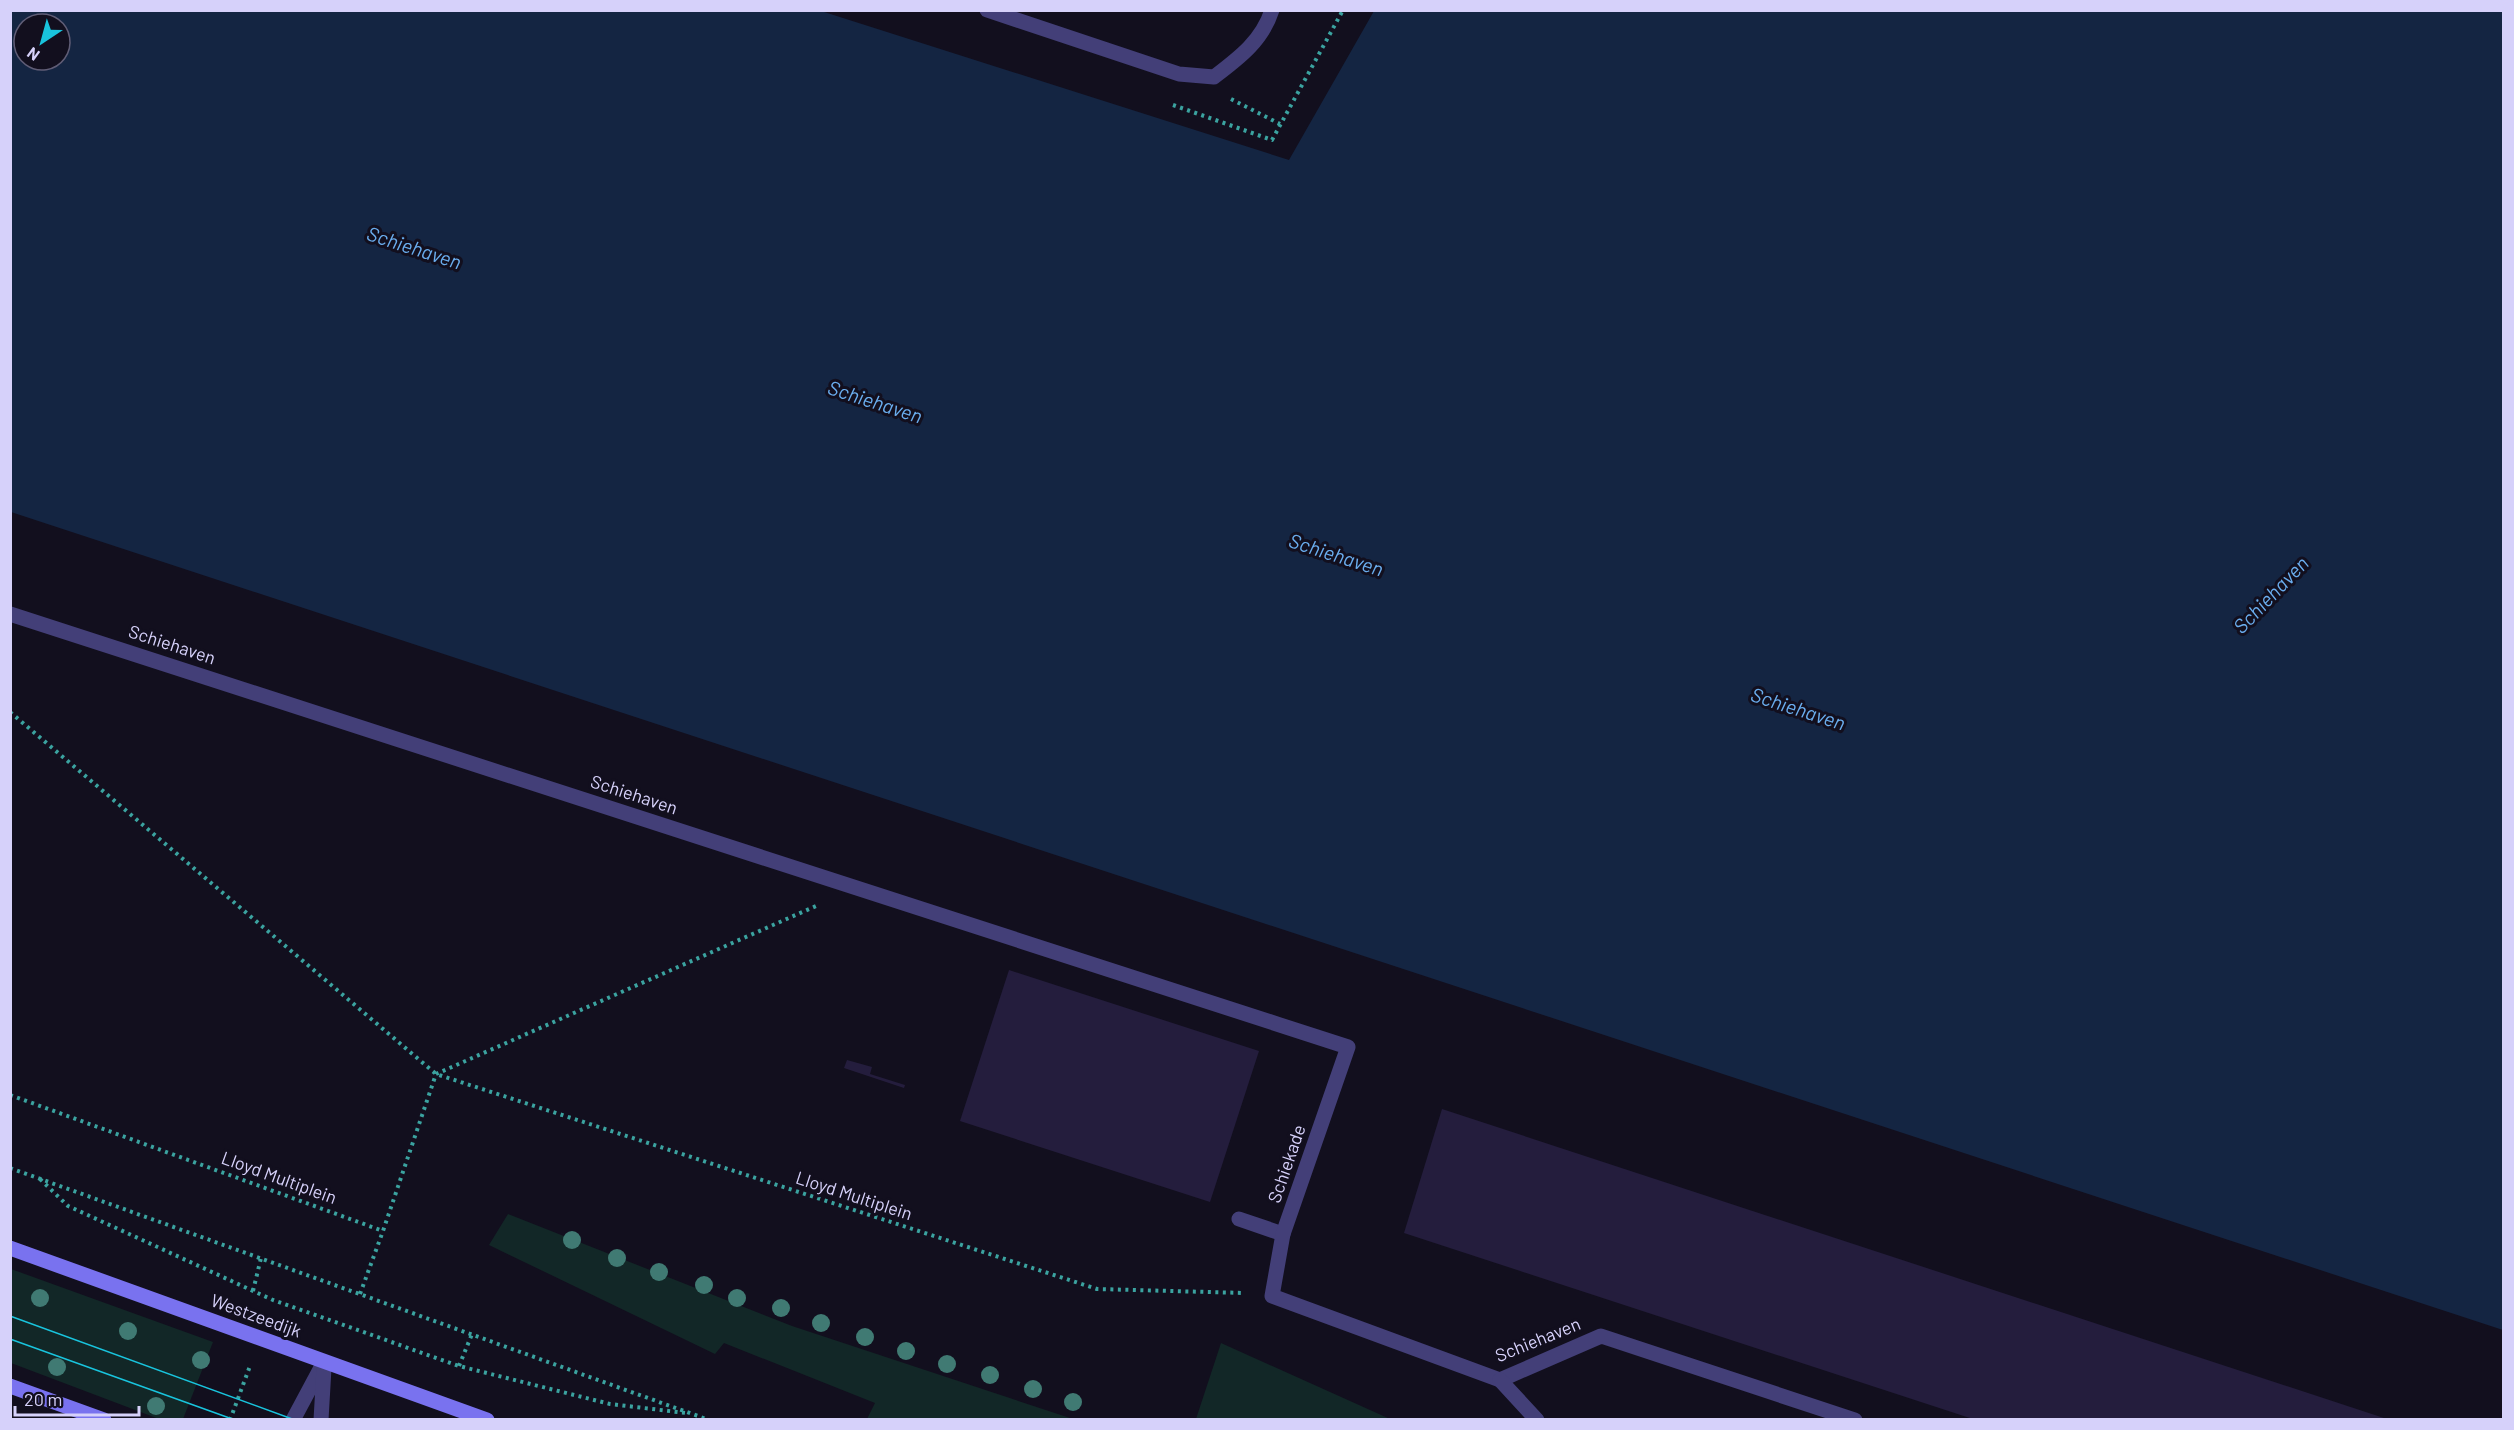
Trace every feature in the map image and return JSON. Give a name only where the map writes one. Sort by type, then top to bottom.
[{"type":"main road","name":"Westzeedijk","points":[[10,1248],[487,1419]]},
{"type":"main road","points":[[10,1386],[104,1419]]},
{"type":"street","points":[[987,10],[1179,74],[1214,77],[1245,54],[1267,25],[1272,10]]},
{"type":"street","name":"Schiehaven","points":[[10,614],[1348,1047]]},
{"type":"street","name":"Schiekade","points":[[1272,1296],[1283,1234],[1348,1047]]},
{"type":"street","points":[[1239,1219],[1283,1234]]},
{"type":"street","name":"Schiehaven","points":[[1272,1296],[1500,1380],[1601,1336],[1855,1419]]},
{"type":"street","points":[[293,1419],[324,1362]]},
{"type":"street","points":[[321,1419],[324,1362]]},
{"type":"street","points":[[1500,1380],[1537,1419]]},
{"type":"path","points":[[1214,77],[1233,102],[1280,124]]},
{"type":"path","name":"Lloyd Multiplein","points":[[10,712],[436,1074],[1097,1289],[1238,1292],[1272,1296]]},
{"type":"path","points":[[360,1294],[436,1074],[830,900],[836,882]]},
{"type":"path","name":"Lloyd Multiplein","points":[[10,1095],[383,1231]]},
{"type":"path","name":"Westzeedijk","points":[[10,1168],[709,1419]]},
{"type":"path","name":"Westzeedijk","points":[[39,1178],[68,1206],[273,1300],[459,1366],[610,1404],[693,1414]]},
{"type":"path","name":"Westzeedijk","points":[[253,1291],[261,1258]]},
{"type":"path","points":[[459,1366],[472,1334]]},
{"type":"green space","points":[[508,1214],[792,1326],[1073,1419],[867,1419],[875,1403],[724,1343],[715,1354],[489,1245]]},
{"type":"green space","points":[[11,1269],[213,1342],[183,1419],[159,1419],[11,1363]]},
{"type":"green space","points":[[1221,1343],[1390,1419],[1196,1419]]},
{"type":"water","points":[[11,10],[821,11],[1289,160],[1374,11],[2503,11],[2503,1330],[11,512]]},
{"type":"building","points":[[1009,970],[1259,1051],[1210,1202],[960,1121]]},
{"type":"building","points":[[847,1060],[872,1067],[870,1074],[905,1085],[904,1088],[844,1068]]},
{"type":"building","points":[[1442,1109],[2387,1420],[1976,1420],[1404,1233]]},
{"type":"tram line","points":[[10,1316],[295,1420]]},
{"type":"tram line","points":[[10,1339],[235,1420]]}]
